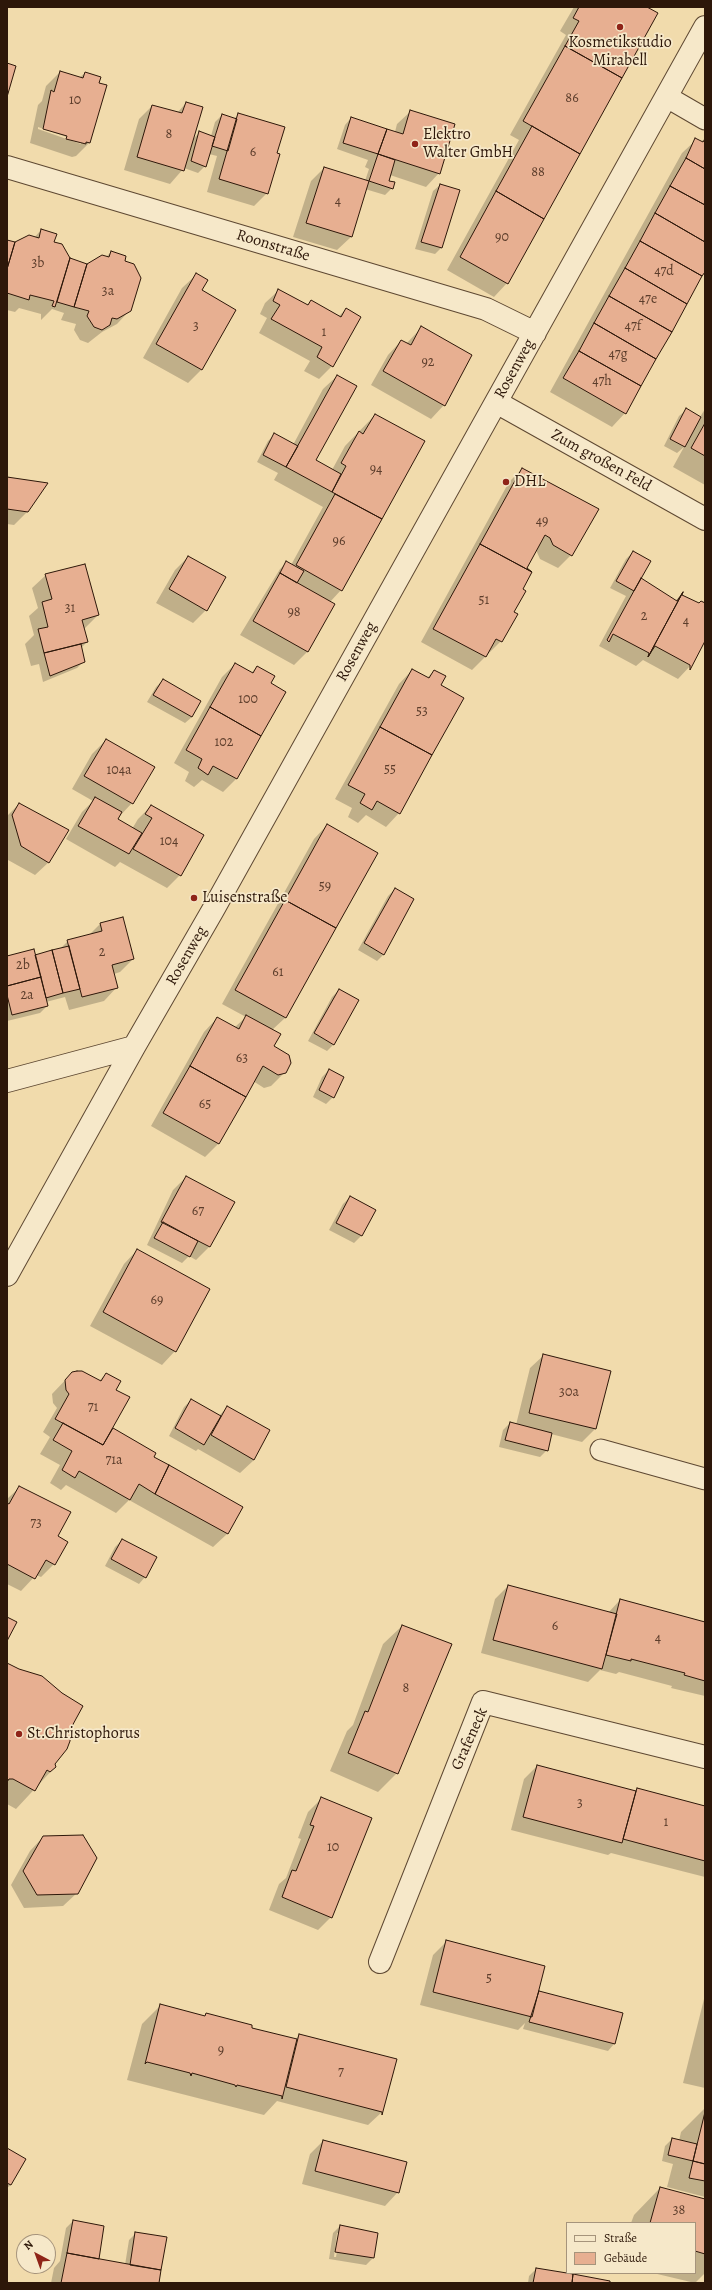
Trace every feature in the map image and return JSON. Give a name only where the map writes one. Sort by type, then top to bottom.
[{"type":"street","name":"Rosenweg","points":[[7,1275],[134,1047],[213,910],[705,27]]},
{"type":"street","name":"Roonstraße","points":[[7,167],[486,309],[535,333]]},
{"type":"street","name":"Zum großen Feld","points":[[496,402],[705,519]]},
{"type":"street","points":[[7,1081],[134,1047]]},
{"type":"street","name":"Grafeneck","points":[[380,1962],[484,1702],[705,1757]]},
{"type":"lane","points":[[667,97],[705,118]]},
{"type":"lane","points":[[601,1450],[705,1479]]},
{"type":"building","points":[[579,7],[647,7],[658,13],[622,78],[565,46],[579,21],[573,18]]},
{"type":"building","points":[[565,46],[622,78],[580,154],[523,121]]},
{"type":"building","points":[[7,63],[16,66],[7,97]]},
{"type":"building","points":[[60,71],[83,78],[85,72],[101,77],[99,83],[107,85],[90,143],[86,142],[86,144],[66,139],[67,136],[43,129],[51,90],[54,92]]},
{"type":"building","points":[[186,102],[203,107],[184,171],[137,157],[152,105],[182,113]]},
{"type":"building","name":"Elektro Walter GmbH","points":[[410,110],[455,124],[440,174],[378,154],[387,129],[403,134]]},
{"type":"building","points":[[238,113],[285,127],[277,153],[280,154],[268,194],[219,179]]},
{"type":"building","points":[[222,114],[237,119],[228,151],[212,146]]},
{"type":"building","points":[[351,117],[387,129],[378,154],[343,143]]},
{"type":"building","points":[[532,126],[580,154],[544,219],[496,191]]},
{"type":"building","points":[[199,131],[215,137],[206,167],[191,161]]},
{"type":"building","points":[[695,138],[703,142],[705,139],[705,169],[686,158]]},
{"type":"building","points":[[378,154],[395,160],[389,181],[395,182],[393,189],[369,181]]},
{"type":"building","points":[[686,158],[705,169],[705,205],[670,186]]},
{"type":"building","points":[[324,167],[369,181],[352,237],[306,223]]},
{"type":"building","points":[[440,184],[460,190],[442,248],[421,242]]},
{"type":"building","points":[[670,186],[705,205],[705,242],[655,213]]},
{"type":"building","points":[[496,191],[544,219],[508,284],[460,257]]},
{"type":"building","points":[[655,213],[705,242],[705,272],[702,276],[640,241]]},
{"type":"building","points":[[41,229],[57,234],[54,242],[62,244],[70,258],[55,307],[52,306],[54,301],[30,295],[29,300],[7,293],[7,269],[15,242],[29,235],[39,238]]},
{"type":"building","points":[[7,240],[15,242],[7,269]]},
{"type":"building","points":[[640,241],[702,276],[687,304],[625,268]]},
{"type":"building","points":[[111,251],[126,256],[125,261],[134,264],[141,278],[131,311],[117,319],[112,318],[110,325],[102,330],[94,327],[87,316],[89,311],[74,307],[87,264],[102,255],[109,257]]},
{"type":"building","points":[[70,258],[87,264],[74,307],[57,302]]},
{"type":"building","points":[[625,268],[687,304],[672,332],[609,296]]},
{"type":"building","points":[[196,273],[208,280],[202,290],[236,310],[202,370],[156,344]]},
{"type":"building","points":[[278,289],[308,305],[311,300],[341,317],[346,308],[361,317],[333,367],[317,357],[322,347],[271,319],[280,305],[273,301]]},
{"type":"building","points":[[609,296],[672,332],[656,359],[594,323]]},
{"type":"building","points":[[594,323],[656,359],[641,386],[579,351]]},
{"type":"building","points":[[421,326],[472,355],[445,406],[383,371],[401,340],[411,345]]},
{"type":"building","points":[[579,351],[641,386],[626,414],[563,378]]},
{"type":"building","points":[[337,375],[357,386],[316,460],[341,474],[332,492],[286,467]]},
{"type":"building","points":[[686,408],[701,417],[685,447],[670,439]]},
{"type":"building","points":[[375,414],[425,441],[382,519],[332,492],[346,466],[341,463],[359,431],[363,434]]},
{"type":"building","points":[[705,423],[705,456],[691,448]]},
{"type":"building","points":[[274,433],[298,446],[286,467],[263,455]]},
{"type":"building","points":[[522,468],[599,509],[572,556],[553,545],[550,538],[545,535],[527,568],[532,572],[480,544]]},
{"type":"building","points":[[7,477],[48,483],[28,512],[7,509]]},
{"type":"building","points":[[335,494],[382,519],[342,591],[296,565]]},
{"type":"building","points":[[480,544],[532,572],[523,589],[526,591],[514,612],[518,614],[502,642],[496,639],[486,657],[433,629]]},
{"type":"building","points":[[633,551],[651,561],[634,591],[616,581]]},
{"type":"building","points":[[188,556],[226,577],[207,611],[169,589]]},
{"type":"building","points":[[286,561],[304,571],[297,583],[280,573]]},
{"type":"building","points":[[85,564],[99,615],[82,620],[88,642],[44,653],[38,629],[48,627],[42,602],[52,599],[45,574]]},
{"type":"building","points":[[280,573],[335,604],[308,652],[253,621]]},
{"type":"building","points":[[641,578],[677,601],[683,592],[648,657],[649,653],[613,634],[609,642],[607,640]]},
{"type":"building","points":[[683,592],[682,595],[699,603],[701,601],[705,603],[705,641],[690,670],[690,665],[655,646],[648,657]]},
{"type":"building","points":[[81,644],[85,662],[50,676],[44,653]]},
{"type":"building","points":[[235,663],[253,673],[257,666],[275,676],[271,683],[286,692],[261,736],[210,707]]},
{"type":"building","points":[[412,669],[429,678],[434,670],[446,676],[441,685],[464,698],[432,755],[380,727]]},
{"type":"building","points":[[163,679],[201,701],[192,717],[153,695]]},
{"type":"building","points":[[210,707],[261,736],[237,779],[213,766],[208,775],[198,768],[202,759],[186,750]]},
{"type":"building","points":[[380,727],[432,755],[400,814],[377,801],[372,810],[360,803],[365,794],[348,785]]},
{"type":"building","points":[[106,739],[155,767],[133,804],[84,776]]},
{"type":"building","points":[[95,797],[122,812],[118,819],[142,833],[129,854],[78,826]]},
{"type":"building","points":[[19,803],[69,830],[49,863],[21,846],[12,815]]},
{"type":"building","points":[[151,805],[204,835],[181,876],[133,849],[152,818],[145,814]]},
{"type":"building","points":[[327,824],[378,853],[336,928],[285,900]]},
{"type":"building","points":[[395,888],[414,899],[384,955],[364,943]]},
{"type":"building","points":[[285,900],[336,928],[286,1018],[235,990]]},
{"type":"building","points":[[123,917],[134,959],[112,965],[118,988],[82,997],[67,940],[102,931],[100,923]]},
{"type":"building","points":[[69,946],[80,989],[63,993],[52,950]]},
{"type":"building","points":[[34,949],[41,977],[7,986],[7,956]]},
{"type":"building","points":[[52,950],[63,993],[46,998],[35,955]]},
{"type":"building","points":[[41,977],[48,1006],[12,1015],[7,995],[7,986]]},
{"type":"building","points":[[339,989],[359,1000],[334,1045],[314,1033]]},
{"type":"building","points":[[246,1015],[281,1034],[274,1046],[289,1055],[291,1063],[286,1073],[278,1075],[263,1066],[246,1097],[190,1066],[217,1017],[239,1029]]},
{"type":"building","points":[[190,1066],[246,1097],[219,1144],[163,1113]]},
{"type":"building","points":[[329,1069],[344,1077],[334,1098],[319,1090]]},
{"type":"building","points":[[186,1176],[235,1202],[210,1247],[161,1222]]},
{"type":"building","points":[[350,1196],[376,1210],[362,1236],[336,1223]]},
{"type":"building","points":[[163,1222],[198,1241],[190,1257],[154,1238]]},
{"type":"building","points":[[137,1249],[210,1289],[176,1352],[103,1312]]},
{"type":"building","points":[[543,1354],[611,1371],[596,1429],[529,1413]]},
{"type":"building","points":[[82,1371],[101,1381],[106,1373],[121,1381],[116,1390],[130,1397],[103,1445],[55,1419],[69,1394],[66,1390],[65,1380],[72,1372]]},
{"type":"building","points":[[191,1399],[221,1416],[204,1445],[175,1428]]},
{"type":"building","points":[[227,1406],[270,1430],[254,1460],[211,1435]]},
{"type":"building","points":[[510,1422],[552,1433],[548,1451],[505,1440]]},
{"type":"building","points":[[63,1423],[103,1445],[113,1428],[156,1453],[154,1457],[169,1465],[155,1494],[139,1484],[130,1500],[79,1471],[75,1478],[62,1470],[72,1451],[53,1440]]},
{"type":"building","points":[[169,1465],[243,1507],[228,1534],[155,1494]]},
{"type":"building","points":[[19,1486],[71,1512],[58,1536],[68,1542],[55,1565],[46,1560],[35,1579],[7,1564],[7,1503],[9,1504]]},
{"type":"building","points":[[122,1539],[157,1557],[146,1578],[111,1559]]},
{"type":"building","points":[[508,1585],[617,1614],[602,1669],[493,1640]]},
{"type":"building","points":[[620,1599],[705,1622],[705,1681],[684,1675],[685,1673],[631,1659],[631,1661],[606,1655]]},
{"type":"building","points":[[7,1617],[17,1622],[7,1641]]},
{"type":"building","points":[[402,1625],[452,1644],[398,1774],[348,1753],[365,1711],[368,1712]]},
{"type":"building","points":[[7,1663],[19,1669],[42,1676],[62,1693],[83,1706],[71,1728],[70,1741],[67,1749],[55,1764],[56,1767],[50,1772],[47,1770],[35,1791],[13,1779],[9,1779],[7,1782]]},
{"type":"building","points":[[537,1765],[636,1791],[622,1843],[523,1817]]},
{"type":"building","points":[[637,1788],[705,1806],[705,1861],[623,1839]]},
{"type":"building","points":[[321,1797],[372,1818],[332,1918],[282,1897],[292,1870],[296,1871],[314,1826],[310,1825]]},
{"type":"building","points":[[83,1835],[97,1858],[78,1894],[37,1895],[23,1871],[43,1836]]},
{"type":"building","points":[[446,1940],[545,1966],[532,2017],[433,1992]]},
{"type":"building","points":[[539,1991],[623,2013],[615,2044],[529,2022]]},
{"type":"building","points":[[160,2004],[205,2016],[206,2013],[252,2025],[252,2028],[297,2039],[282,2099],[282,2096],[237,2085],[236,2087],[235,2085],[192,2073],[191,2076],[190,2073],[147,2062],[145,2064]]},
{"type":"building","points":[[299,2034],[397,2059],[382,2115],[382,2112],[286,2087]]},
{"type":"building","points":[[705,2112],[705,2164],[693,2161]]},
{"type":"building","points":[[672,2138],[697,2144],[693,2161],[668,2155]]},
{"type":"building","points":[[323,2140],[407,2162],[399,2193],[315,2171]]},
{"type":"building","points":[[7,2148],[26,2159],[11,2185],[7,2183]]},
{"type":"building","points":[[693,2161],[705,2164],[705,2181],[689,2178]]},
{"type":"building","points":[[660,2187],[705,2199],[705,2254],[696,2251],[696,2222],[650,2222]]},
{"type":"building","points":[[73,2220],[104,2226],[99,2259],[67,2253]]},
{"type":"building","points":[[340,2225],[378,2233],[374,2258],[335,2252]]},
{"type":"building","points":[[135,2232],[167,2237],[161,2270],[130,2265]]},
{"type":"building","points":[[67,2253],[161,2270],[159,2283],[61,2283]]},
{"type":"building","points":[[536,2268],[573,2274],[572,2283],[533,2283]]},
{"type":"building","points":[[573,2274],[610,2281],[610,2283],[572,2283]]},
{"type":"place","name":"Kosmetikstudio Mirabell","points":[[620,27]]},
{"type":"place","name":"Elektro Walter GmbH","points":[[415,144]]},
{"type":"place","name":"DHL","points":[[506,482]]},
{"type":"place","name":"Luisenstraße","points":[[194,898]]},
{"type":"place","name":"St.Christophorus","points":[[19,1734]]}]
